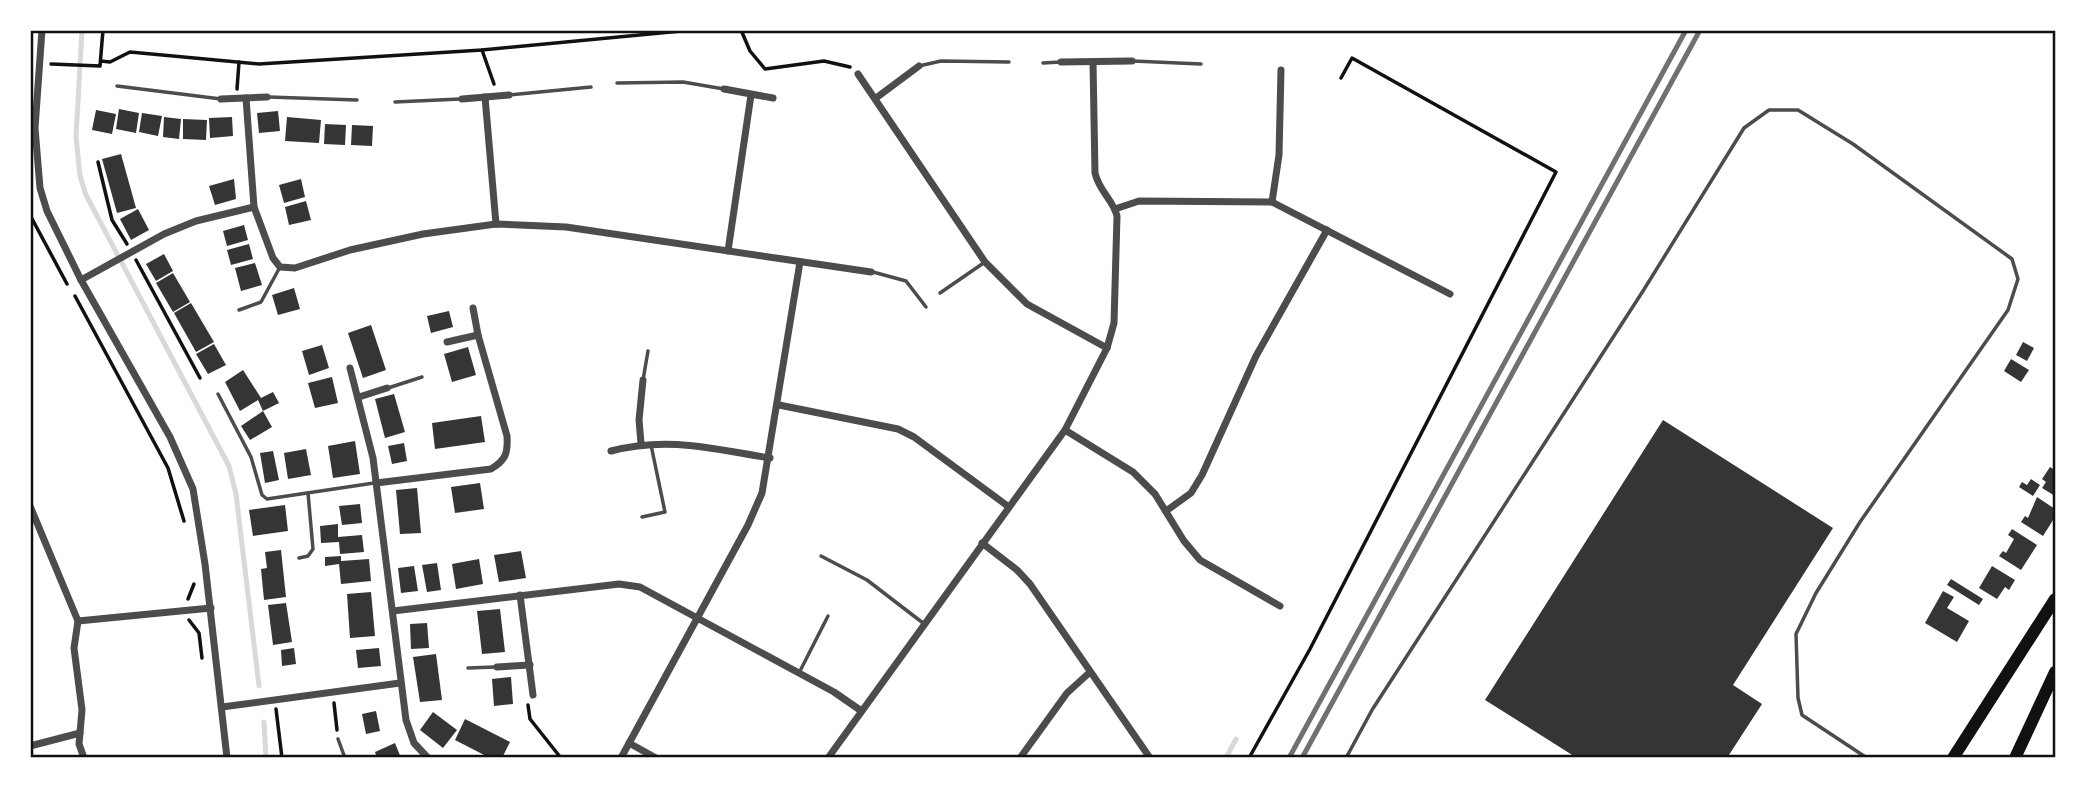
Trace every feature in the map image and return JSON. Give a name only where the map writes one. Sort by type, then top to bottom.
[{"type":"main road","points":[[1953,758],[2055,599]]},
{"type":"main road","points":[[2015,758],[2055,672]]},
{"type":"street","points":[[42,30],[35,128],[40,188],[47,212],[81,280],[182,461],[196,502],[211,608],[227,758]]},
{"type":"street","points":[[1061,62],[1132,61]]},
{"type":"street","points":[[828,758],[860,710],[1065,430],[1107,348],[1117,296],[1115,209],[1098,187],[1095,173],[1093,62]]},
{"type":"street","points":[[876,98],[919,66]]},
{"type":"street","points":[[1272,202],[1279,155],[1281,70]]},
{"type":"street","points":[[858,74],[985,262],[1027,304],[1107,348]]},
{"type":"street","points":[[724,89],[773,98]]},
{"type":"street","points":[[728,251],[751,95]]},
{"type":"street","points":[[462,99],[509,96]]},
{"type":"street","points":[[221,99],[267,97]]},
{"type":"street","points":[[485,97],[496,224]]},
{"type":"street","points":[[246,98],[254,207],[273,258],[280,267],[295,268],[350,250],[423,234],[496,224],[566,227],[871,272]]},
{"type":"street","points":[[30,191],[40,188]]},
{"type":"street","points":[[1115,209],[1139,201],[1272,202],[1450,294]]},
{"type":"street","points":[[81,280],[164,234],[195,222],[254,207]]},
{"type":"street","points":[[1166,511],[1191,493],[1202,475],[1256,356],[1327,230]]},
{"type":"street","points":[[621,758],[696,616],[748,525],[762,493],[779,405],[800,262]]},
{"type":"street","points":[[376,483],[491,469],[502,462],[508,451],[507,436],[473,308]]},
{"type":"street","points":[[447,342],[478,335]]},
{"type":"street","points":[[349,369],[359,397],[376,483],[406,720],[414,743],[424,757]]},
{"type":"street","points":[[641,443],[639,420],[643,380]]},
{"type":"street","points":[[359,397],[387,388]]},
{"type":"street","points":[[779,405],[898,429],[914,437],[1009,507]]},
{"type":"street","points":[[1065,430],[1133,472],[1155,494],[1184,541],[1200,560],[1280,606]]},
{"type":"street","points":[[611,451],[650,442],[770,458]]},
{"type":"street","points":[[30,506],[78,621],[74,648],[82,710],[79,744],[84,758]]},
{"type":"street","points":[[982,543],[1017,570],[1030,584],[1150,758]]},
{"type":"street","points":[[393,611],[619,584],[654,593],[860,710]]},
{"type":"street","points":[[520,594],[533,695]]},
{"type":"street","points":[[78,621],[211,608]]},
{"type":"street","points":[[497,667],[530,664]]},
{"type":"street","points":[[1020,758],[1067,693],[1089,673]]},
{"type":"street","points":[[222,707],[400,683]]},
{"type":"street","points":[[30,746],[80,733]]},
{"type":"street","points":[[629,743],[656,758]]},
{"type":"lane","points":[[919,66],[941,61],[1009,62]]},
{"type":"lane","points":[[1132,61],[1201,64]]},
{"type":"lane","points":[[1043,63],[1061,62]]},
{"type":"lane","points":[[617,83],[683,82],[724,89]]},
{"type":"lane","points":[[117,86],[221,99]]},
{"type":"lane","points":[[509,96],[591,87]]},
{"type":"lane","points":[[267,97],[357,100]]},
{"type":"lane","points":[[395,102],[462,99]]},
{"type":"lane","points":[[1346,758],[1372,710],[1600,359],[1744,128],[1769,110],[1798,110],[1853,144],[2012,259],[2018,279],[2008,310],[1860,522],[1816,593],[1796,634],[1798,698],[1802,715],[1867,758]]},
{"type":"lane","points":[[940,293],[985,262]]},
{"type":"lane","points":[[239,310],[261,302],[280,267]]},
{"type":"lane","points":[[871,272],[906,281],[926,307]]},
{"type":"lane","points":[[643,380],[648,351]]},
{"type":"lane","points":[[387,388],[422,377]]},
{"type":"lane","points":[[218,394],[251,457],[262,495],[267,499],[376,483]]},
{"type":"lane","points":[[642,517],[664,512],[650,442]]},
{"type":"lane","points":[[299,558],[308,556],[313,549],[308,493]]},
{"type":"lane","points":[[821,556],[867,580],[925,624]]},
{"type":"lane","points":[[799,673],[828,616]]},
{"type":"lane","points":[[468,668],[497,667]]},
{"type":"lane","points":[[338,739],[345,758]]},
{"type":"path","points":[[58,64],[100,66],[103,30]]},
{"type":"path","points":[[101,61],[110,62],[130,52],[259,64],[482,50],[692,30]]},
{"type":"path","points":[[741,30],[750,51],[765,69],[824,61],[847,64],[858,74]]},
{"type":"path","points":[[482,50],[499,96]]},
{"type":"path","points":[[1249,758],[1310,649],[1556,172],[1352,58],[1341,78]]},
{"type":"path","points":[[236,98],[239,62]]},
{"type":"path","points":[[98,162],[112,220],[200,378]]},
{"type":"path","points":[[30,215],[153,438],[168,468],[185,522]]},
{"type":"path","points":[[187,601],[194,588],[193,577]]},
{"type":"path","points":[[332,693],[338,739]]},
{"type":"path","points":[[533,695],[527,700],[530,719],[561,758]]},
{"type":"path","points":[[276,700],[282,758]]},
{"type":"building","points":[[119,109],[139,113],[136,133],[116,129]]},
{"type":"building","points":[[96,110],[116,114],[112,134],[92,130]]},
{"type":"building","points":[[278,111],[280,131],[259,133],[257,113]]},
{"type":"building","points":[[142,113],[162,116],[158,136],[139,132]]},
{"type":"building","points":[[164,117],[181,119],[179,139],[163,137]]},
{"type":"building","points":[[232,117],[233,136],[210,138],[209,118]]},
{"type":"building","points":[[287,117],[321,120],[319,143],[285,141]]},
{"type":"building","points":[[183,119],[207,120],[206,140],[183,139]]},
{"type":"building","points":[[325,124],[346,125],[345,145],[324,144]]},
{"type":"building","points":[[352,125],[373,126],[372,146],[351,145]]},
{"type":"building","points":[[121,154],[136,208],[117,213],[102,159]]},
{"type":"building","points":[[234,179],[236,199],[215,205],[209,186]]},
{"type":"building","points":[[301,179],[305,197],[284,203],[279,185]]},
{"type":"building","points":[[306,201],[311,220],[289,225],[285,207]]},
{"type":"building","points":[[138,209],[149,230],[131,240],[120,219]]},
{"type":"building","points":[[244,225],[248,240],[227,246],[223,231]]},
{"type":"building","points":[[249,244],[253,259],[231,265],[227,250]]},
{"type":"building","points":[[164,254],[173,271],[156,281],[146,264]]},
{"type":"building","points":[[255,263],[262,285],[241,291],[235,268]]},
{"type":"building","points":[[173,273],[190,302],[173,312],[156,283]]},
{"type":"building","points":[[294,288],[300,309],[278,315],[272,295]]},
{"type":"building","points":[[191,303],[214,342],[196,352],[174,313]]},
{"type":"building","points":[[449,311],[453,327],[431,333],[427,316]]},
{"type":"building","points":[[371,325],[386,370],[363,378],[348,333]]},
{"type":"building","points":[[2023,342],[2034,348],[2027,361],[2016,355]]},
{"type":"building","points":[[214,344],[226,365],[208,374],[196,354]]},
{"type":"building","points":[[322,345],[329,368],[309,375],[302,351]]},
{"type":"building","points":[[468,347],[476,375],[452,382],[444,354]]},
{"type":"building","points":[[2011,359],[2029,370],[2021,382],[2004,371]]},
{"type":"building","points":[[243,370],[261,398],[273,392],[279,403],[263,411],[258,400],[240,411],[225,382]]},
{"type":"building","points":[[332,377],[338,403],[315,408],[308,383]]},
{"type":"building","points":[[394,394],[405,432],[385,438],[375,399]]},
{"type":"building","points":[[263,411],[272,427],[250,440],[241,426]]},
{"type":"building","points":[[481,416],[485,442],[435,449],[432,423]]},
{"type":"building","points":[[1663,420],[1833,528],[1733,685],[1762,704],[1727,758],[1577,758],[1485,700]]},
{"type":"building","points":[[355,441],[360,474],[333,478],[328,446]]},
{"type":"building","points":[[404,443],[407,461],[392,464],[388,446]]},
{"type":"building","points":[[306,449],[311,475],[288,479],[284,453]]},
{"type":"building","points":[[273,451],[279,480],[265,483],[260,453]]},
{"type":"building","points":[[2050,467],[2055,470],[2055,496],[2042,488],[2046,482],[2042,479]]},
{"type":"building","points":[[2031,479],[2040,485],[2033,496],[2019,487],[2022,482],[2027,485]]},
{"type":"building","points":[[480,483],[484,509],[455,513],[451,487]]},
{"type":"building","points":[[417,488],[421,533],[400,534],[396,490]]},
{"type":"building","points":[[2037,497],[2055,509],[2055,517],[2043,536],[2021,522],[2025,516],[2028,518]]},
{"type":"building","points":[[360,504],[362,523],[342,525],[339,506]]},
{"type":"building","points":[[285,505],[288,531],[253,536],[249,510]]},
{"type":"building","points":[[338,524],[338,537],[362,535],[364,552],[340,554],[339,542],[321,543],[320,526]]},
{"type":"building","points":[[2012,529],[2037,545],[2021,570],[1999,556],[2003,551],[2006,553],[2014,539],[2008,535]]},
{"type":"building","points":[[281,550],[286,597],[264,600],[261,569],[267,568],[265,552]]},
{"type":"building","points":[[521,551],[526,578],[499,582],[494,555]]},
{"type":"building","points":[[341,556],[341,561],[369,559],[371,581],[341,584],[339,564],[325,566],[325,557]]},
{"type":"building","points":[[479,559],[483,584],[456,589],[452,564]]},
{"type":"building","points":[[437,563],[441,590],[427,592],[422,565]]},
{"type":"building","points":[[414,566],[418,591],[401,593],[398,568]]},
{"type":"building","points":[[1992,566],[2015,580],[2009,590],[2005,587],[1997,599],[1979,588]]},
{"type":"building","points":[[1951,579],[1983,599],[1979,605],[1947,585]]},
{"type":"building","points":[[1943,591],[1954,597],[1947,608],[1969,621],[1957,642],[1925,623]]},
{"type":"building","points":[[371,592],[375,636],[350,638],[347,594]]},
{"type":"building","points":[[286,603],[292,642],[273,645],[268,605]]},
{"type":"building","points":[[500,609],[505,652],[482,654],[477,611]]},
{"type":"building","points":[[427,623],[429,648],[411,649],[410,624]]},
{"type":"building","points":[[294,648],[296,664],[282,666],[281,650]]},
{"type":"building","points":[[379,648],[381,666],[358,668],[356,650]]},
{"type":"building","points":[[436,654],[442,700],[420,702],[413,657]]},
{"type":"building","points":[[511,677],[513,704],[494,706],[492,679]]},
{"type":"building","points":[[376,711],[380,731],[366,734],[362,714]]},
{"type":"building","points":[[433,712],[457,730],[443,748],[420,730]]},
{"type":"building","points":[[465,719],[510,742],[502,758],[490,758],[455,740]]},
{"type":"building","points":[[395,743],[401,758],[377,758],[375,752]]},
{"type":"waterway","points":[[82,30],[76,136],[80,176],[86,195],[229,466],[236,494],[259,686]]},
{"type":"waterway","points":[[264,722],[266,758]]},
{"type":"waterway","points":[[1226,758],[1236,739]]},
{"type":"railway","points":[[1289,758],[1686,30]]},
{"type":"railway","points":[[1302,758],[1700,30]]}]
